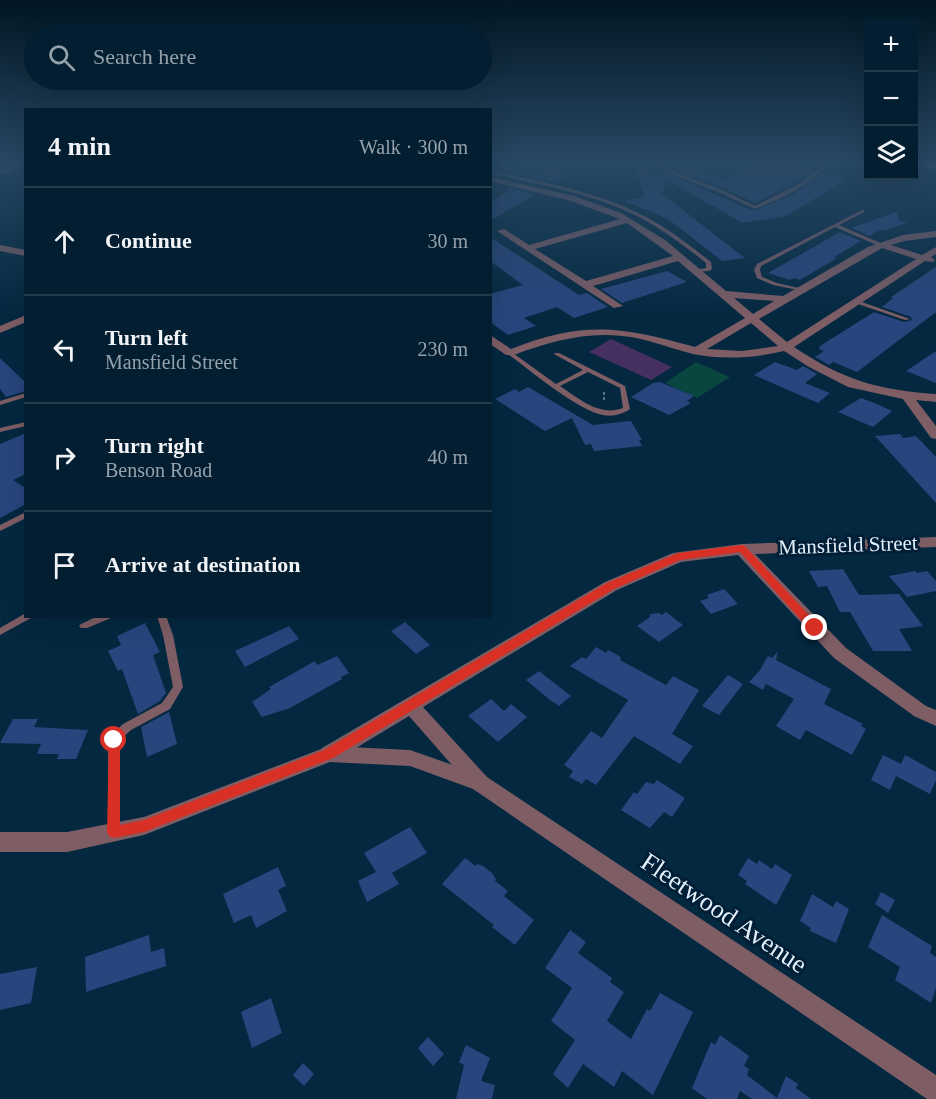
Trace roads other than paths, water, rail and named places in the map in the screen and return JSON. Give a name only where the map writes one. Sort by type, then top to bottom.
[{"type":"street","points":[[616,214],[640,227],[680,257],[786,347],[813,365],[852,384],[907,396],[936,398]]},
{"type":"street","points":[[527,248],[628,220]]},
{"type":"street","points":[[501,231],[618,306]]},
{"type":"street","points":[[696,351],[881,245],[903,238],[936,234]]},
{"type":"street","points":[[881,245],[936,262]]},
{"type":"street","points":[[0,248],[24,253]]},
{"type":"street","points":[[492,339],[510,352],[544,339],[592,332],[646,336],[696,351],[742,355],[786,347],[936,250]]},
{"type":"street","points":[[585,285],[680,257]]},
{"type":"street","points":[[724,294],[784,299]]},
{"type":"street","points":[[0,330],[24,319]]},
{"type":"street","points":[[907,396],[936,435]]},
{"type":"street","name":"Mansfield Street","points":[[0,842],[67,842],[144,826],[328,754],[611,586],[678,556],[742,549],[936,542]]},
{"type":"street","points":[[742,549],[840,653],[920,711],[936,718]]},
{"type":"street","name":"Fleetwood Avenue","points":[[410,705],[480,783],[936,1090]]},
{"type":"street","name":"Fleetwood Avenue","points":[[328,754],[410,758],[480,783]]},
{"type":"lane","points":[[638,214],[709,263],[709,269],[696,271]]},
{"type":"lane","points":[[801,290],[760,278],[757,270],[759,265],[856,214]]},
{"type":"lane","points":[[640,227],[655,224]]},
{"type":"lane","points":[[835,225],[881,245]]},
{"type":"lane","points":[[857,302],[907,319]]},
{"type":"lane","points":[[510,352],[556,386],[601,412],[616,414],[627,409],[623,387],[557,354]]},
{"type":"lane","points":[[556,386],[587,370]]},
{"type":"lane","points":[[0,404],[24,396]]},
{"type":"lane","points":[[0,430],[24,424]]},
{"type":"lane","points":[[0,528],[24,515]]},
{"type":"lane","points":[[0,632],[24,618]]},
{"type":"lane","points":[[84,626],[103,618]]},
{"type":"lane","points":[[114,832],[114,740],[127,727],[166,706],[178,687],[174,659],[161,618]]}]
